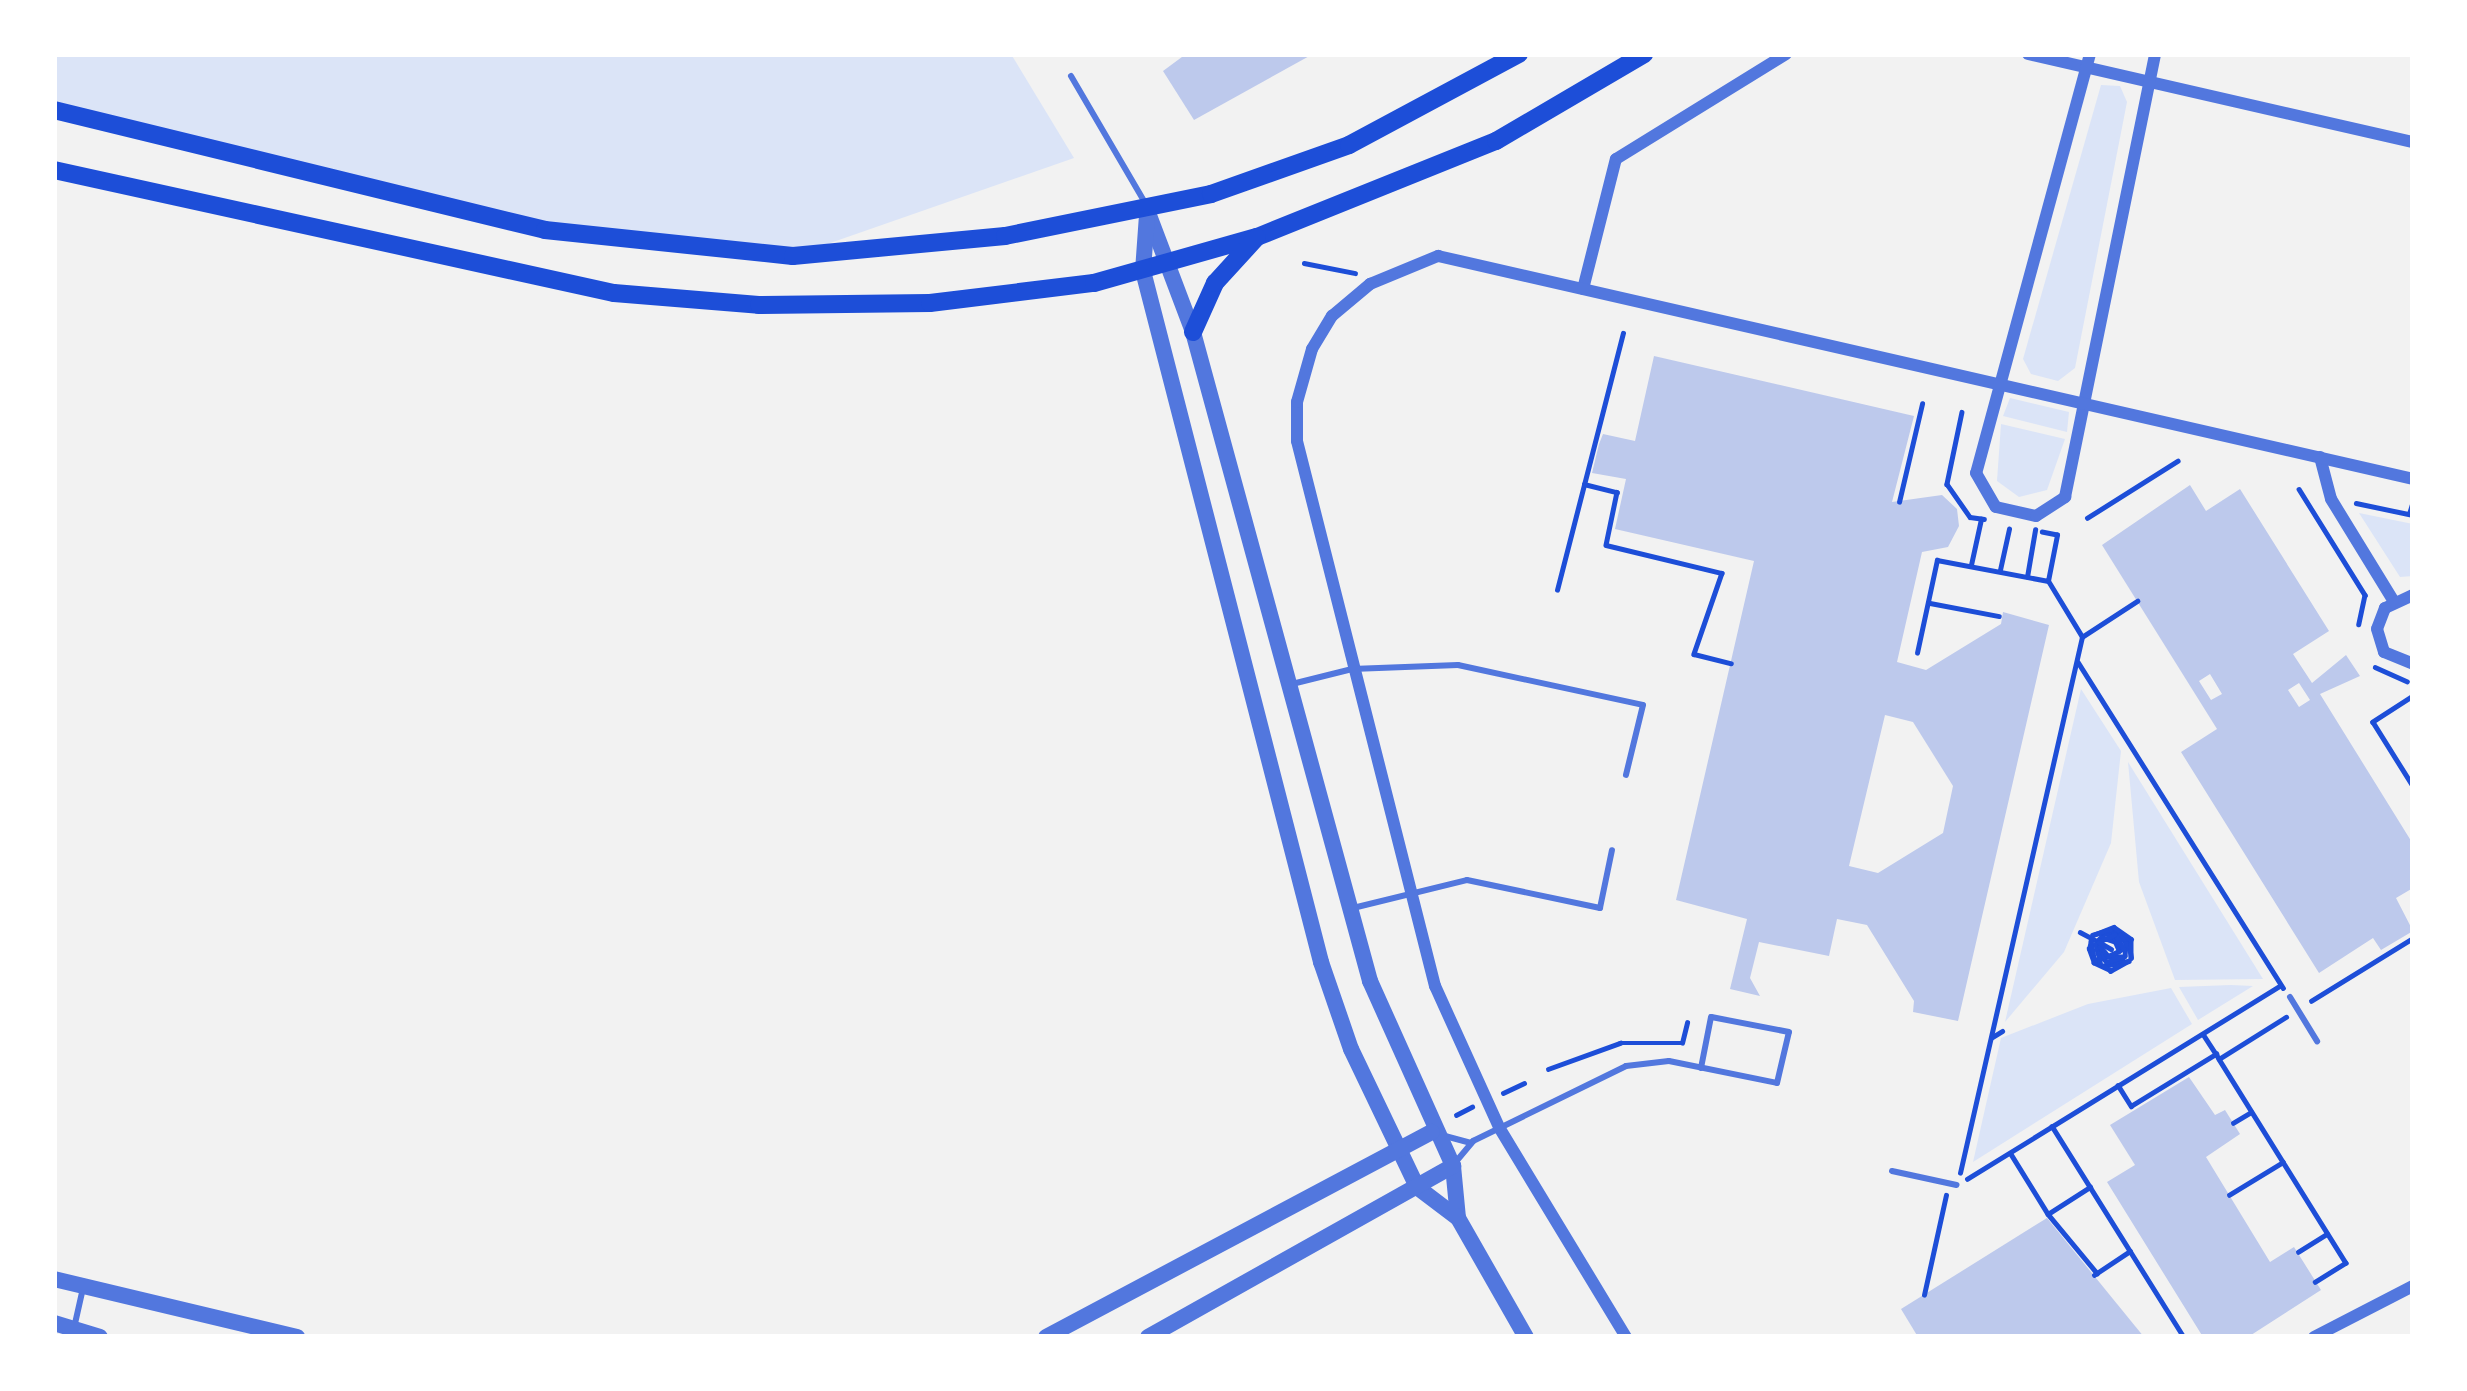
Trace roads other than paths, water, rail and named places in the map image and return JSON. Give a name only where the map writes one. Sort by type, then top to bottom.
[{"type":"main road","points":[[54,110],[545,230],[708,253],[874,253],[1148,210],[1348,145],[1519,54]]},
{"type":"main road","points":[[54,170],[614,293],[690,302],[868,308],[1015,296],[1143,271],[1257,237],[1496,141],[1644,54]]},
{"type":"main road","points":[[1193,332],[1215,283],[1257,237]]},
{"type":"street","points":[[1583,289],[1616,160],[1786,54]]},
{"type":"street","points":[[2028,54],[2088,60],[2150,82],[2413,142]]},
{"type":"street","points":[[2088,60],[1976,473],[1996,507],[2036,516],[2065,496],[2155,54]]},
{"type":"street","points":[[1148,210],[1172,262],[1193,332],[1375,997],[1432,1132],[1453,1166],[1458,1218]]},
{"type":"street","points":[[1148,210],[1143,271],[1321,962],[1397,1150],[1417,1187],[1458,1218],[1526,1337]]},
{"type":"street","points":[[1626,1337],[1499,1127],[1435,986],[1297,441],[1297,402],[1312,349],[1332,316],[1370,284],[1438,256],[2413,479]]},
{"type":"street","points":[[2320,458],[2331,499],[2393,600]]},
{"type":"street","points":[[2413,595],[2393,600],[2379,618],[2379,641],[2393,659],[2413,664]]},
{"type":"street","points":[[1046,1337],[1432,1132]]},
{"type":"street","points":[[1148,1337],[1453,1166]]},
{"type":"street","points":[[54,1279],[297,1337]]},
{"type":"street","points":[[2314,1337],[2413,1286]]},
{"type":"street","points":[[54,1323],[73,1333],[100,1337]]},
{"type":"lane","points":[[1071,76],[1148,210]]},
{"type":"lane","points":[[1292,684],[1352,669],[1508,670],[1643,706],[1626,776]]},
{"type":"lane","points":[[1349,909],[1467,880],[1600,908],[1612,850]]},
{"type":"lane","points":[[2290,998],[2318,1041]]},
{"type":"lane","points":[[1453,1166],[1471,1143],[1626,1066],[1701,1068],[1777,1083],[1789,1033],[1711,1017],[1701,1068]]},
{"type":"lane","points":[[1432,1132],[1471,1143]]},
{"type":"lane","points":[[1892,1171],[1953,1184]]},
{"type":"lane","points":[[73,1333],[84,1286]]}]
